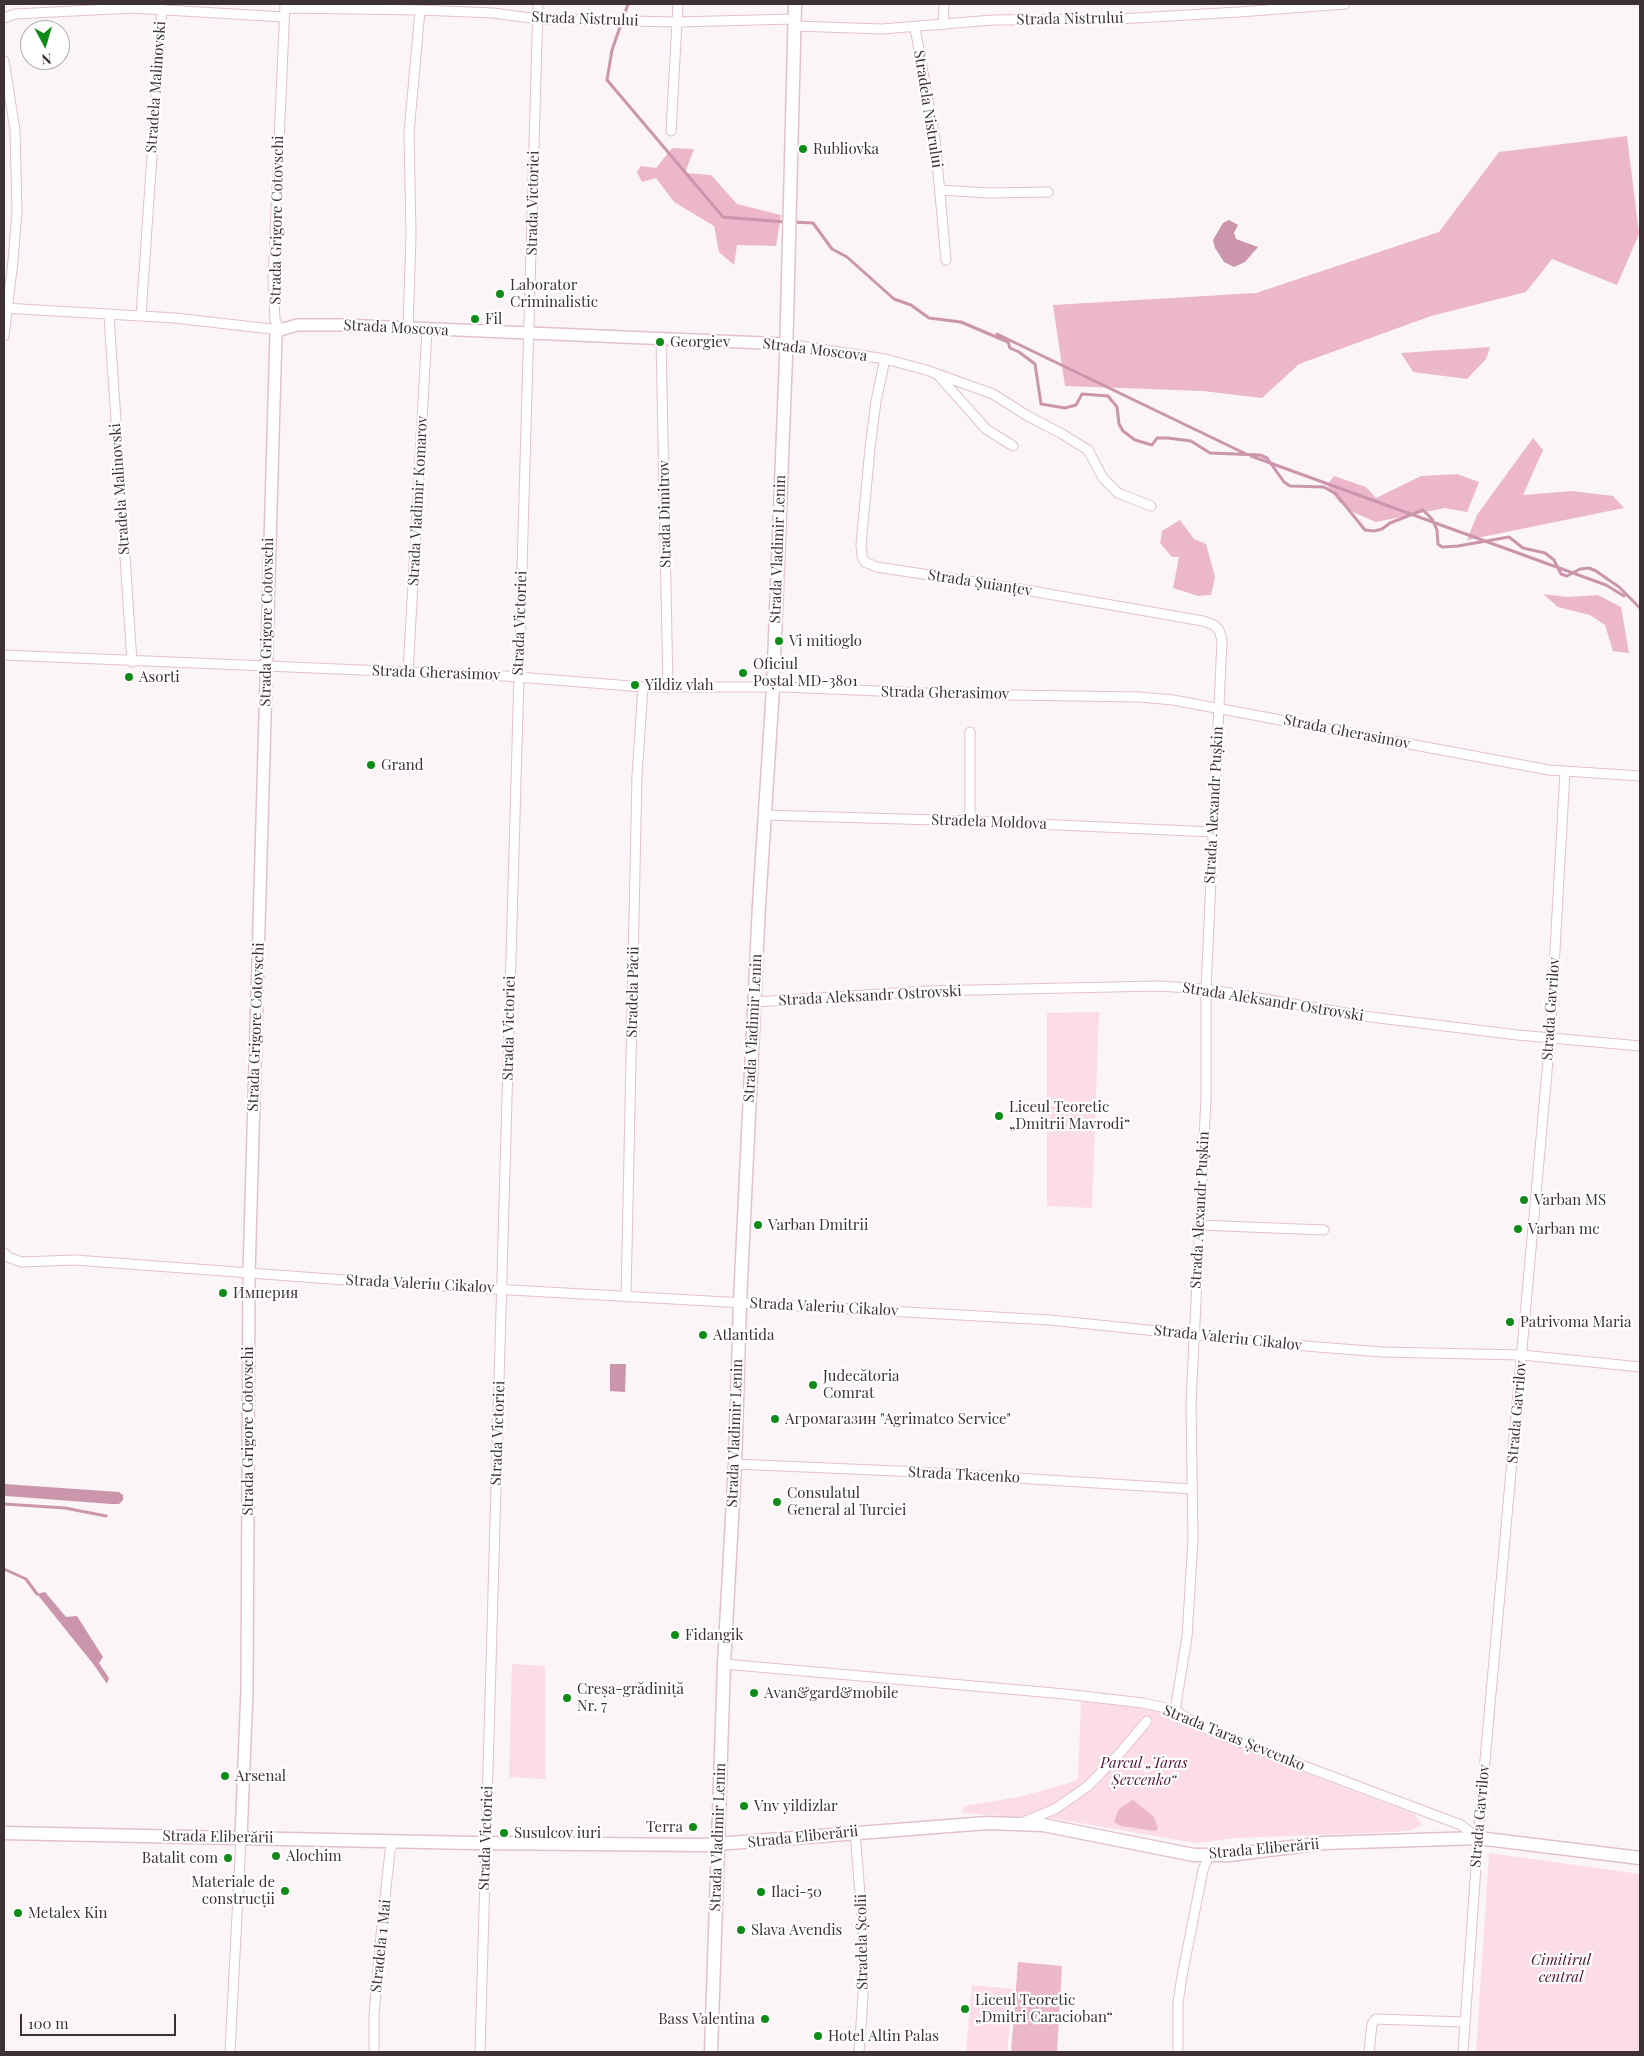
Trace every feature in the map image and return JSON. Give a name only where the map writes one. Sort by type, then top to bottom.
[{"type":"main road","name":"Strada Vladimir Lenin","points":[[711,2052],[724,1664],[735,1464],[740,1302],[764,815],[773,688],[786,344],[795,4]]},
{"type":"main road","name":"Strada Eliberării","points":[[4,1833],[486,1843],[718,1845],[855,1832],[987,1823],[1020,1823],[1093,1834],[1180,1853],[1209,1855],[1324,1843],[1478,1838]]},
{"type":"main road","name":"Strada Taras Șevcenko","points":[[1478,1838],[1640,1858]]},
{"type":"street","name":"Strada Victoriei","points":[[480,2052],[538,4]]},
{"type":"street","points":[[671,131],[678,4]]},
{"type":"street","points":[[943,25],[944,4]]},
{"type":"street","name":"Strada Nistrului","points":[[4,18],[15,14],[65,12],[92,8],[420,10],[493,13],[538,19],[794,22],[882,29],[915,28],[993,20],[1118,19],[1239,8],[1345,4]]},
{"type":"street","name":"Stradela Malinovski","points":[[141,316],[162,8]]},
{"type":"street","name":"Strada Grigore Cotovschi","points":[[230,2052],[247,1690],[249,1273],[274,341],[280,330],[275,320],[273,280],[285,9]]},
{"type":"street","points":[[408,328],[411,235],[409,133],[420,10]]},
{"type":"street","name":"Stradela Nistrului","points":[[915,28],[930,104],[946,260]]},
{"type":"street","points":[[4,61],[14,130],[17,211],[4,336]]},
{"type":"street","name":"Stradela Nistrului","points":[[940,190],[1007,193],[1048,192]]},
{"type":"street","name":"Strada Moscova","points":[[6,308],[108,316],[141,316],[213,321],[280,330],[296,325],[408,328],[786,344],[885,359],[918,366],[993,394],[1088,450],[1103,478],[1118,493],[1151,506]]},
{"type":"street","name":"Stradela Malinovski","points":[[108,316],[132,662]]},
{"type":"street","name":"Strada Vladimir Komarov","points":[[408,672],[428,342],[427,330]]},
{"type":"street","name":"Strada Dimitrov","points":[[660,340],[668,688]]},
{"type":"street","name":"Strada Șuianțev","points":[[885,359],[876,401],[870,448],[861,545],[865,562],[877,567],[1152,611],[1214,625],[1222,640],[1218,708]]},
{"type":"street","name":"Strada Moscova","points":[[936,374],[976,419],[1013,446]]},
{"type":"street","name":"Strada Gherasimov","points":[[4,655],[132,662],[266,665],[518,677],[668,688],[773,688],[948,694],[1102,694],[1172,700],[1564,772],[1640,776]]},
{"type":"street","name":"Stradela Păcii","points":[[626,1297],[637,775],[643,687]]},
{"type":"street","name":"Strada Alexandr Pușkin","points":[[1175,1710],[1187,1637],[1193,1539],[1194,1334],[1206,1098],[1206,989],[1218,708]]},
{"type":"street","points":[[970,732],[970,821]]},
{"type":"street","name":"Strada Gavrilov","points":[[1462,2052],[1478,1838],[1550,1038],[1564,772]]},
{"type":"street","name":"Stradela Moldova","points":[[764,815],[970,821],[1213,832]]},
{"type":"street","name":"Strada Aleksandr Ostrovski","points":[[755,1002],[927,991],[1158,986],[1206,989],[1362,1016],[1550,1038],[1640,1046]]},
{"type":"street","points":[[1200,1225],[1324,1230]]},
{"type":"street","name":"Strada Valeriu Cikalov","points":[[6,1255],[21,1262],[75,1260],[626,1297],[1050,1320],[1382,1352],[1522,1355],[1640,1367]]},
{"type":"street","name":"Strada Tkacenko","points":[[735,1464],[920,1472],[1192,1489]]},
{"type":"street","name":"Strada Taras Șevcenko","points":[[724,1664],[1065,1694],[1175,1710],[1196,1724],[1224,1736],[1461,1825],[1478,1838]]},
{"type":"street","points":[[1020,1823],[1055,1808],[1088,1786],[1120,1753],[1147,1721]]},
{"type":"street","name":"Stradela Școlii","points":[[855,1832],[863,1932],[863,1996],[860,2052]]},
{"type":"street","name":"Stradela 1 Mai","points":[[374,2052],[374,2015],[381,1935],[390,1851],[394,1840]]},
{"type":"street","points":[[1178,2052],[1178,2003],[1182,1976],[1203,1870],[1209,1855]]},
{"type":"street","points":[[1369,2052],[1372,2024],[1376,2020],[1464,2022]]},
{"type":"green space","points":[[1099,1012],[1092,1208],[1047,1206],[1047,1013]]},
{"type":"green space","points":[[512,1664],[545,1666],[545,1779],[509,1777]]},
{"type":"green space","name":"Parcul „Taras Șevcenko“","points":[[1081,1701],[1152,1709],[1174,1716],[1194,1729],[1414,1814],[1422,1825],[1411,1830],[1393,1832],[1235,1838],[1195,1843],[1057,1819],[962,1813],[965,1806],[1019,1797],[1078,1779]]},
{"type":"green space","name":"Cimitirul central","points":[[1489,1853],[1640,1874],[1640,2052],[1476,2052]]},
{"type":"green space","points":[[972,1985],[1013,1989],[1007,2052],[966,2052]]},
{"type":"shaded area","points":[[1627,136],[1639,234],[1617,285],[1552,259],[1526,292],[1431,316],[1299,364],[1262,398],[1203,391],[1065,386],[1053,305],[1256,293],[1439,232],[1499,152]]},
{"type":"shaded area","points":[[672,148],[694,149],[685,173],[711,175],[737,204],[781,215],[776,246],[737,245],[734,265],[719,252],[714,226],[674,202],[656,178],[642,182],[637,172],[641,166],[656,168]]},
{"type":"shaded area","points":[[1229,220],[1238,225],[1234,233],[1236,239],[1258,247],[1245,262],[1234,267],[1224,262],[1215,248],[1213,240],[1223,223]]},
{"type":"shaded area","points":[[1490,347],[1486,359],[1467,379],[1413,372],[1401,353]]},
{"type":"shaded area","points":[[1533,438],[1543,450],[1523,495],[1572,491],[1613,496],[1624,508],[1467,540],[1477,515]]},
{"type":"shaded area","points":[[1457,474],[1479,482],[1467,512],[1445,508],[1376,522],[1355,513],[1339,502],[1327,485],[1334,476],[1366,487],[1376,498],[1421,476]]},
{"type":"shaded area","points":[[1180,520],[1194,539],[1206,544],[1215,577],[1211,595],[1198,596],[1173,588],[1179,557],[1172,557],[1160,543],[1162,531]]},
{"type":"shaded area","points":[[1543,594],[1568,597],[1598,595],[1621,607],[1629,653],[1613,651],[1605,625],[1590,615],[1558,607]]},
{"type":"shaded area","points":[[610,1364],[626,1364],[625,1392],[610,1391]]},
{"type":"shaded area","points":[[4,1484],[119,1492],[123,1495],[123,1500],[119,1504],[111,1504],[6,1496],[4,1495]]},
{"type":"shaded area","points":[[45,1592],[66,1617],[77,1616],[103,1657],[99,1663],[109,1678],[107,1684],[37,1594]]},
{"type":"shaded area","points":[[1133,1800],[1154,1817],[1158,1828],[1156,1831],[1121,1826],[1114,1822],[1119,1809]]},
{"type":"shaded area","points":[[1018,1962],[1062,1966],[1057,2052],[1011,2052]]},
{"type":"waterway","points":[[628,4],[612,50],[607,80],[723,217],[785,222]]},
{"type":"waterway","points":[[792,222],[813,223],[832,249],[847,257],[894,299],[911,305],[929,318],[961,322],[1008,342],[1010,348],[1035,364],[1041,404],[1065,408],[1076,405],[1082,394],[1108,396],[1117,407],[1119,424],[1123,431],[1135,440],[1152,445],[1157,438],[1168,438],[1191,441],[1210,453],[1260,455],[1267,458],[1284,482],[1290,486],[1324,487],[1336,494],[1365,530],[1374,531],[1382,529],[1390,523],[1423,510],[1432,519],[1437,530],[1438,544],[1442,547],[1509,537],[1523,548],[1545,553],[1554,560],[1561,574],[1567,576],[1580,569],[1589,568],[1596,571],[1619,587],[1640,608]]},
{"type":"waterway","points":[[997,334],[1246,454]]},
{"type":"waterway","points":[[1251,456],[1606,585],[1624,596]]},
{"type":"waterway","points":[[4,1504],[65,1508],[106,1516]]},
{"type":"waterway","points":[[4,1569],[26,1579],[37,1594]]},
{"type":"place","name":"Rubliovka","points":[[803,149]]},
{"type":"place","name":"Laborator Criminalistic","points":[[500,294]]},
{"type":"place","name":"Fil","points":[[475,319]]},
{"type":"place","name":"Georgiev","points":[[660,342]]},
{"type":"place","name":"Vi mitioglo","points":[[779,641]]},
{"type":"place","name":"Oficiul Poștal MD-3801","points":[[743,673]]},
{"type":"place","name":"Asorti","points":[[129,677]]},
{"type":"place","name":"Yildiz vlah","points":[[635,685]]},
{"type":"place","name":"Grand","points":[[371,765]]},
{"type":"place","name":"Liceul Teoretic „Dmitrii Mavrodi“","points":[[999,1116]]},
{"type":"place","name":"Varban MS","points":[[1524,1200]]},
{"type":"place","name":"Varban Dmitrii","points":[[758,1225]]},
{"type":"place","name":"Varban mc","points":[[1518,1229]]},
{"type":"place","name":"Империя","points":[[223,1293]]},
{"type":"place","name":"Patrivoma Maria","points":[[1510,1322]]},
{"type":"place","name":"Atlantida","points":[[703,1335]]},
{"type":"place","name":"Judecătoria Comrat","points":[[813,1385]]},
{"type":"place","name":"Агромагазин \"Agrimatco Service\"","points":[[775,1419]]},
{"type":"place","name":"Consulatul General al Turciei","points":[[777,1502]]},
{"type":"place","name":"Fidangik","points":[[675,1635]]},
{"type":"place","name":"Avan&gard&mobile","points":[[754,1693]]},
{"type":"place","name":"Creșa-grădiniță Nr. 7","points":[[567,1698]]},
{"type":"place","name":"Arsenal","points":[[225,1776]]},
{"type":"place","name":"Vnv yildizlar","points":[[744,1806]]},
{"type":"place","name":"Terra","points":[[693,1827]]},
{"type":"place","name":"Susulcov iuri","points":[[504,1833]]},
{"type":"place","name":"Alochim","points":[[276,1856]]},
{"type":"place","name":"Batalit com","points":[[228,1858]]},
{"type":"place","name":"Materiale de construcții","points":[[285,1891]]},
{"type":"place","name":"Ilaci-50","points":[[761,1892]]},
{"type":"place","name":"Metalex Kin","points":[[18,1913]]},
{"type":"place","name":"Slava Avendis","points":[[741,1930]]},
{"type":"place","name":"Liceul Teoretic „Dmitri Caracioban“","points":[[965,2009]]},
{"type":"place","name":"Bass Valentina","points":[[765,2019]]},
{"type":"place","name":"Hotel Altin Palas","points":[[818,2036]]}]
